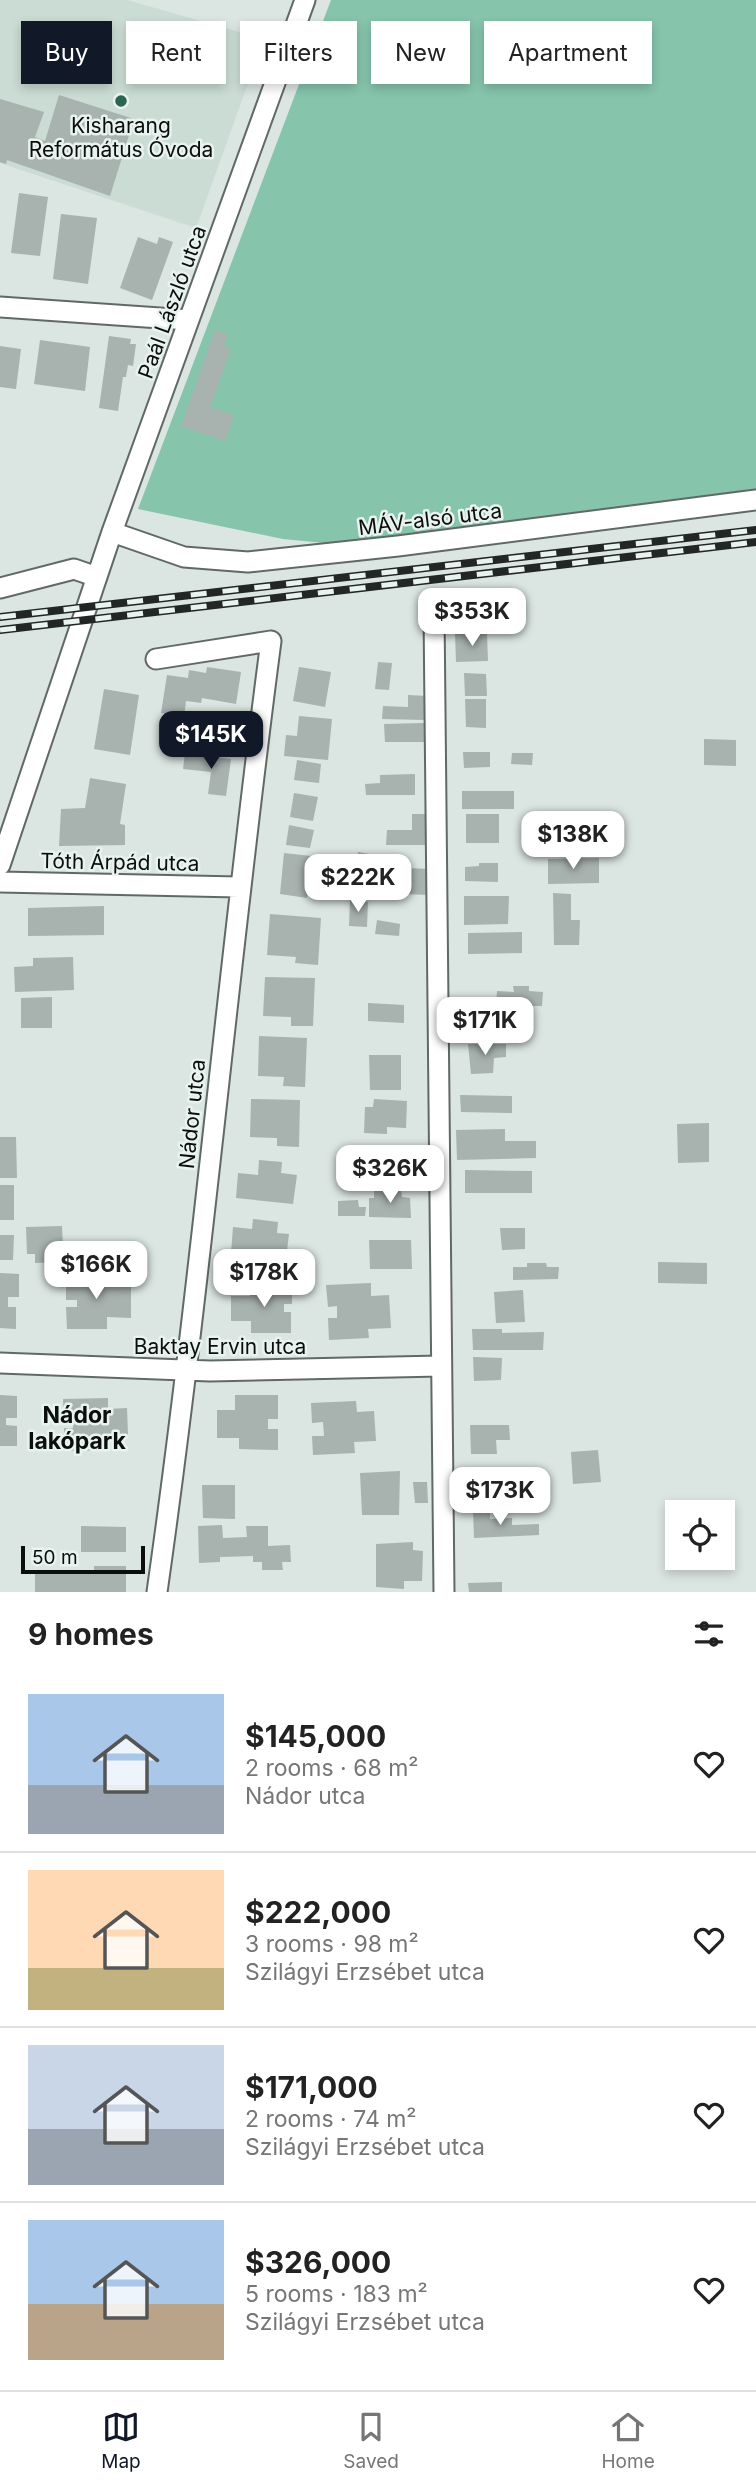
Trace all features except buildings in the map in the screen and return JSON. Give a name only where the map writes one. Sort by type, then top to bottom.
[{"type":"street","name":"Paál László utca","points":[[0,865],[85,620],[112,532],[305,0]]},
{"type":"street","points":[[0,307],[189,320]]},
{"type":"street","name":"MÁV-alsó utca","points":[[112,532],[184,557],[247,562],[398,546],[756,500]]},
{"type":"street","points":[[0,588],[74,569],[97,578]]},
{"type":"street","points":[[434,612],[444,1592]]},
{"type":"street","name":"Nádor utca","points":[[156,660],[271,640],[239,887],[188,1371],[157,1592]]},
{"type":"street","name":"Tóth Árpád utca","points":[[0,882],[239,887]]},
{"type":"street","name":"Baktay Ervin utca","points":[[0,1363],[188,1371],[440,1366]]},
{"type":"shaded area","name":"Kisharang Református Óvoda","points":[[0,0],[127,0],[201,21],[126,21],[126,84],[226,84],[226,28],[240,32],[240,84],[248,84],[196,228],[0,163]]},
{"type":"green space","points":[[331,0],[756,0],[756,496],[398,550],[283,539],[138,509],[299,84],[357,84],[357,21],[323,21]]},
{"type":"railway","points":[[0,617],[756,530]]},
{"type":"railway","points":[[0,630],[756,542]]},
{"type":"place","name":"Kisharang Református Óvoda","points":[[121,101]]},
{"type":"district","name":"Nádor lakópark","points":[[77,1428]]}]
